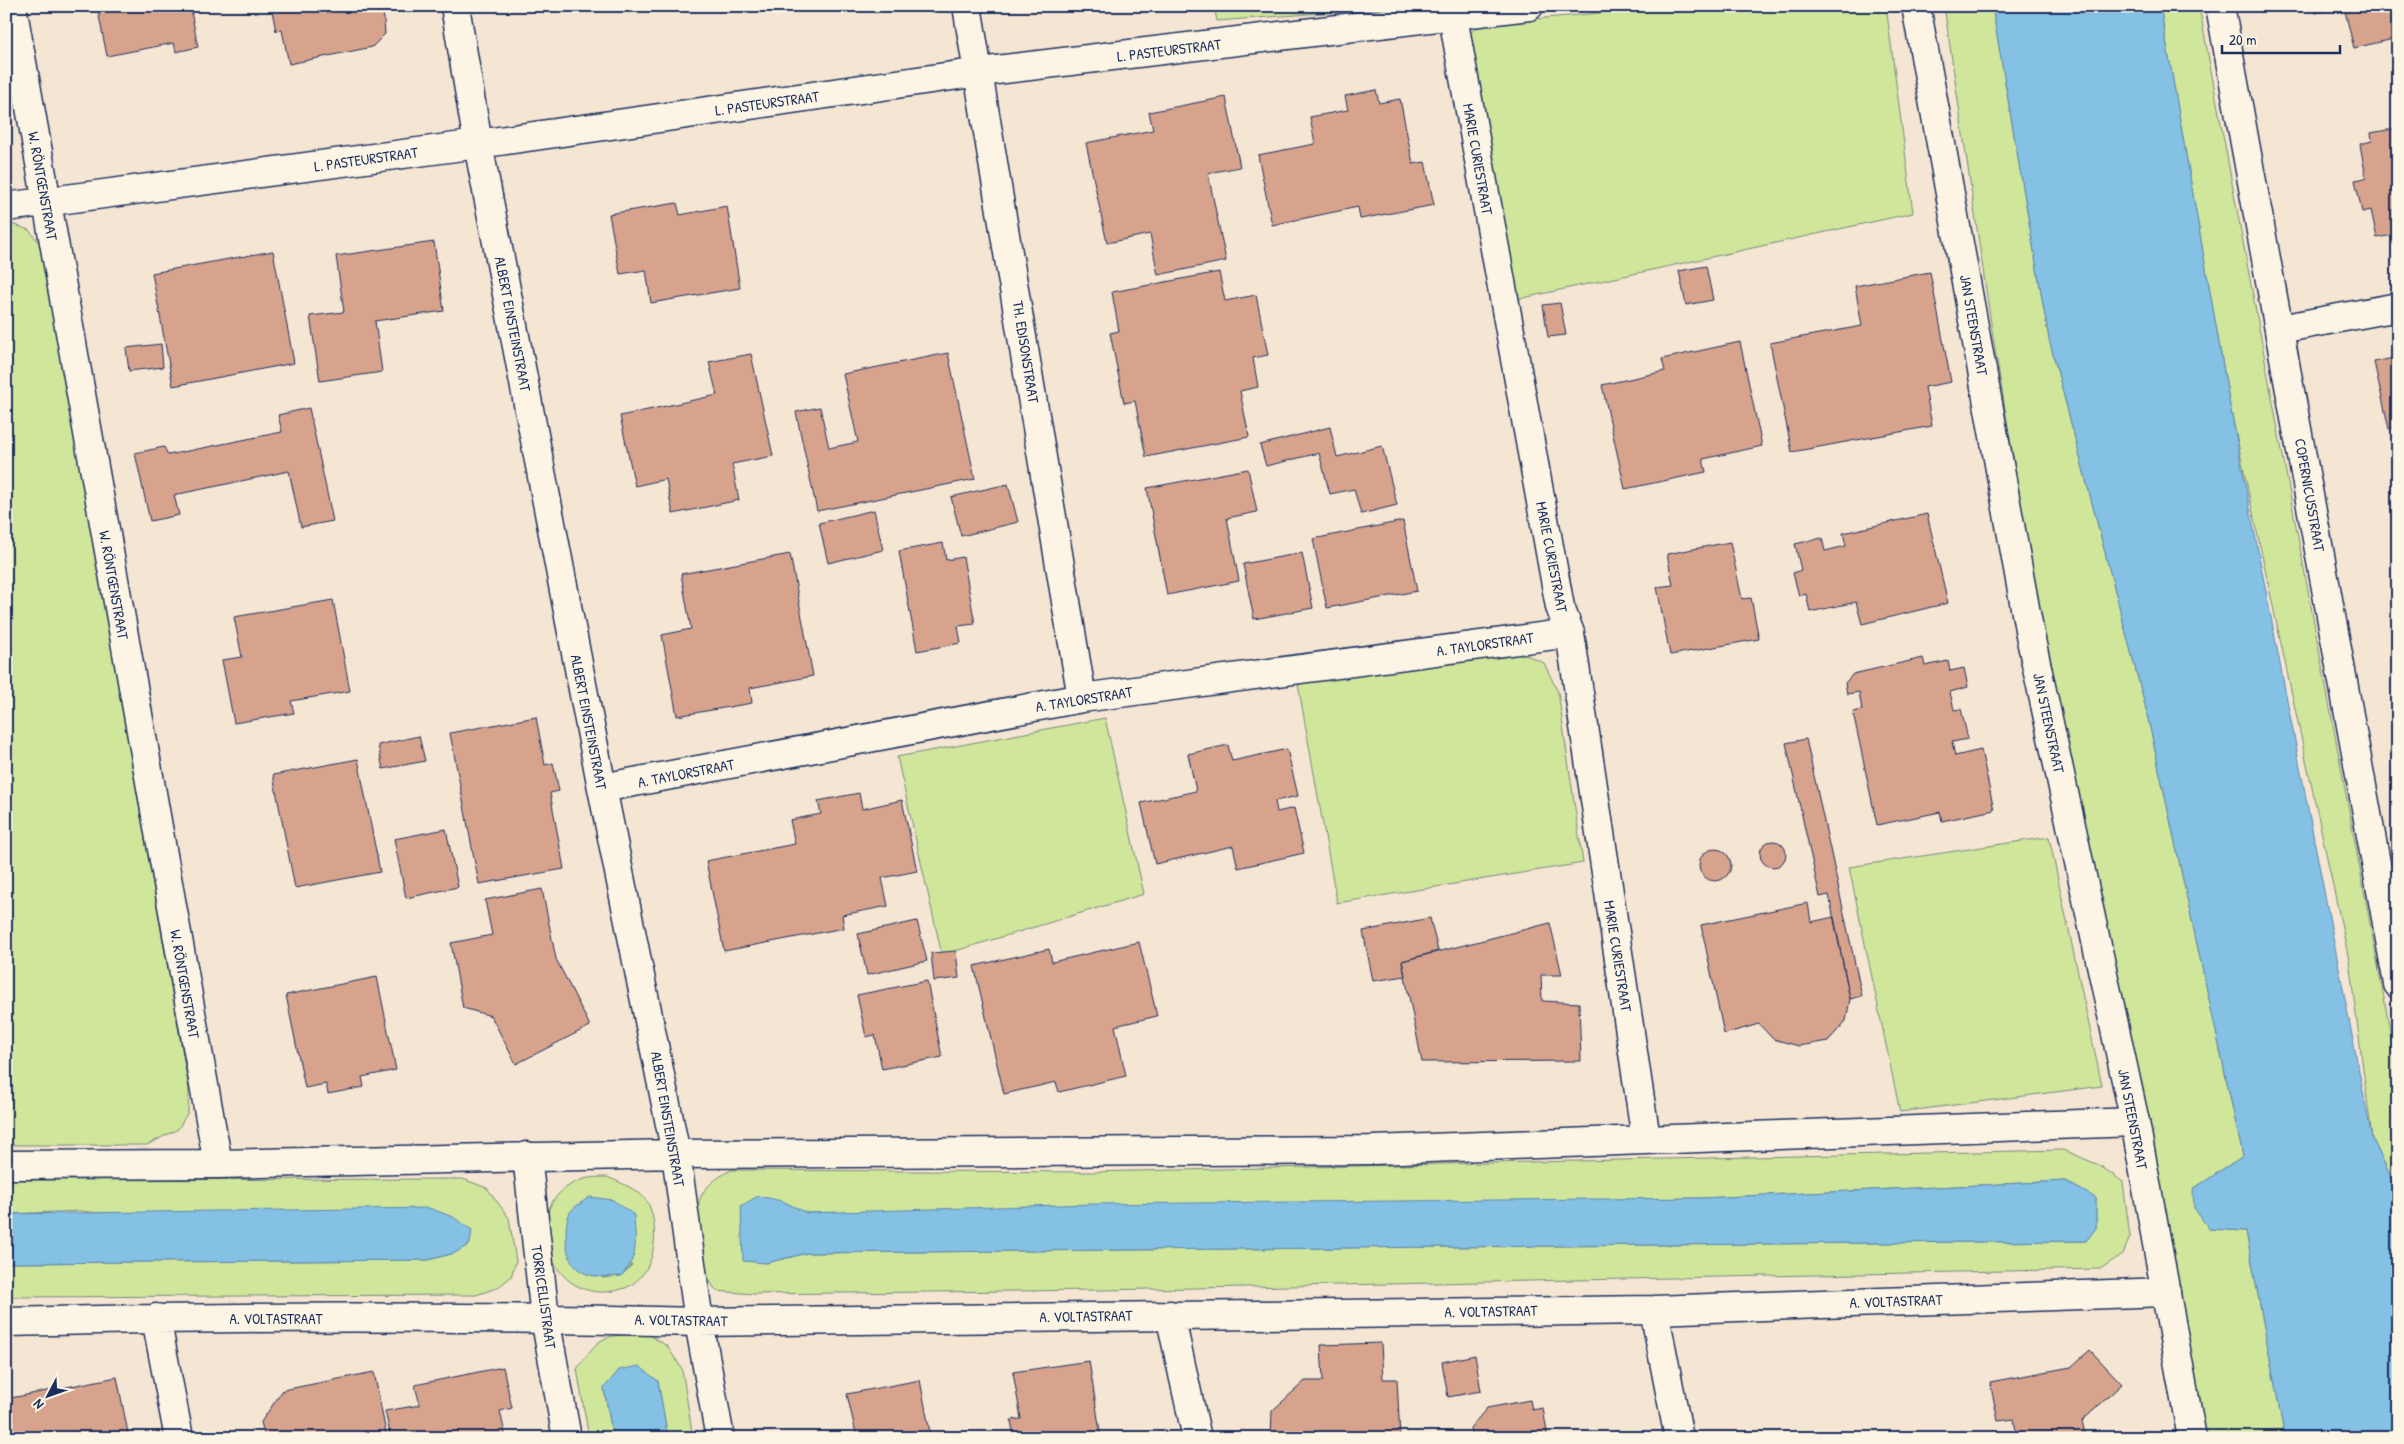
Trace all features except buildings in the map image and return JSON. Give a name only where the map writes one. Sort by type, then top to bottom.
[{"type":"street","name":"W. RÖNTGENSTRAAT","points":[[12,6],[45,202],[218,1164]]},
{"type":"street","name":"ALBERT EINSTEINSTRAAT","points":[[455,6],[478,144],[602,788],[676,1154],[699,1322],[720,1438]]},
{"type":"street","name":"TH. EDISONSTRAAT","points":[[968,6],[1082,698]]},
{"type":"street","name":"L. PASTEURSTRAAT","points":[[6,207],[478,144],[980,72],[1452,11],[1529,6]]},
{"type":"street","name":"JAN STEENSTRAAT","points":[[1916,6],[2030,635],[2135,1122],[2192,1438]]},
{"type":"street","name":"COPERNICUSSTRAAT","points":[[2220,6],[2398,984]]},
{"type":"street","name":"MARIE CURIESTRAAT","points":[[1452,11],[1560,607],[1570,633],[1646,1139]]},
{"type":"street","points":[[2280,329],[2398,307]]},
{"type":"street","name":"A. TAYLORSTRAAT","points":[[602,788],[1082,698],[1570,633]]},
{"type":"street","points":[[6,1165],[218,1164],[676,1154],[1373,1150],[2135,1122]]},
{"type":"street","name":"TORRICELLISTRAAT","points":[[527,1156],[546,1318],[567,1438]]},
{"type":"street","name":"A. VOLTASTRAAT","points":[[6,1322],[156,1318],[546,1318],[699,1322],[1654,1310],[2166,1292]]},
{"type":"street","points":[[1654,1310],[1679,1438]]},
{"type":"street","points":[[1170,1315],[1197,1438]]},
{"type":"street","points":[[156,1318],[179,1438]]},
{"type":"green space","points":[[1214,6],[1415,6],[1217,21]]},
{"type":"green space","points":[[1673,6],[1886,6],[1913,213],[1514,300],[1464,36],[1483,24]]},
{"type":"green space","points":[[1944,6],[1992,6],[2049,339],[2146,709],[2243,1156],[2193,1189],[2209,1229],[2246,1231],[2285,1438],[2204,1438],[2047,661],[1993,337]]},
{"type":"green space","points":[[2160,6],[2199,6],[2398,1073],[2398,1224],[2391,1177],[2372,1138],[2349,960],[2230,406]]},
{"type":"green space","points":[[6,222],[29,230],[41,245],[189,1089],[188,1112],[178,1129],[147,1145],[6,1145]]},
{"type":"green space","points":[[1514,649],[1544,663],[1558,692],[1583,863],[1337,903],[1298,684]]},
{"type":"green space","points":[[1105,718],[1144,894],[942,955],[897,757]]},
{"type":"green space","points":[[2049,837],[2102,1086],[1900,1112],[1849,867]]},
{"type":"green space","points":[[2063,1150],[2099,1165],[2123,1182],[2130,1237],[2123,1254],[2100,1269],[1101,1290],[754,1294],[716,1291],[701,1260],[697,1224],[698,1204],[705,1189],[731,1170],[1091,1172]],"holes":[[[2065,1181],[2096,1199],[2096,1228],[2086,1241],[807,1253],[766,1263],[782,1201],[807,1213],[1702,1198]]]},
{"type":"green space","points":[[607,1177],[629,1187],[645,1198],[653,1221],[653,1250],[647,1268],[636,1281],[626,1288],[613,1291],[590,1291],[571,1282],[556,1267],[548,1248],[545,1227],[550,1207],[562,1190],[584,1179]],"holes":[[[632,1265],[621,1276],[602,1278]]]},
{"type":"green space","points":[[463,1179],[487,1188],[509,1218],[516,1261],[511,1277],[497,1288],[476,1295],[6,1297],[6,1263],[428,1260],[455,1253],[81,1211],[6,1214],[6,1180]]},
{"type":"green space","points":[[650,1335],[667,1346],[682,1369],[693,1438],[668,1438],[658,1381],[604,1388],[613,1438],[589,1438],[577,1369],[593,1347],[600,1341],[614,1336]]},
{"type":"water","points":[[1992,6],[2160,6],[2230,406],[2372,1138],[2391,1177],[2398,1224],[2398,1438],[2285,1438],[2246,1231],[2209,1229],[2194,1208],[2193,1189],[2243,1156],[2146,709],[2049,339]]},
{"type":"water","points":[[2065,1181],[2096,1198],[2096,1228],[2086,1241],[807,1253],[766,1263],[743,1261],[741,1206],[758,1196],[782,1201],[807,1213],[1092,1204],[1702,1198]]},
{"type":"water","points":[[590,1197],[613,1200],[634,1215],[634,1255],[621,1276],[589,1275],[582,1272],[570,1259],[566,1237],[568,1217],[573,1209]]},
{"type":"water","points":[[429,1208],[453,1217],[472,1230],[470,1244],[455,1253],[428,1260],[6,1263],[6,1214]]},
{"type":"water","points":[[639,1366],[658,1381],[668,1438],[613,1438],[604,1388],[619,1370]]}]
